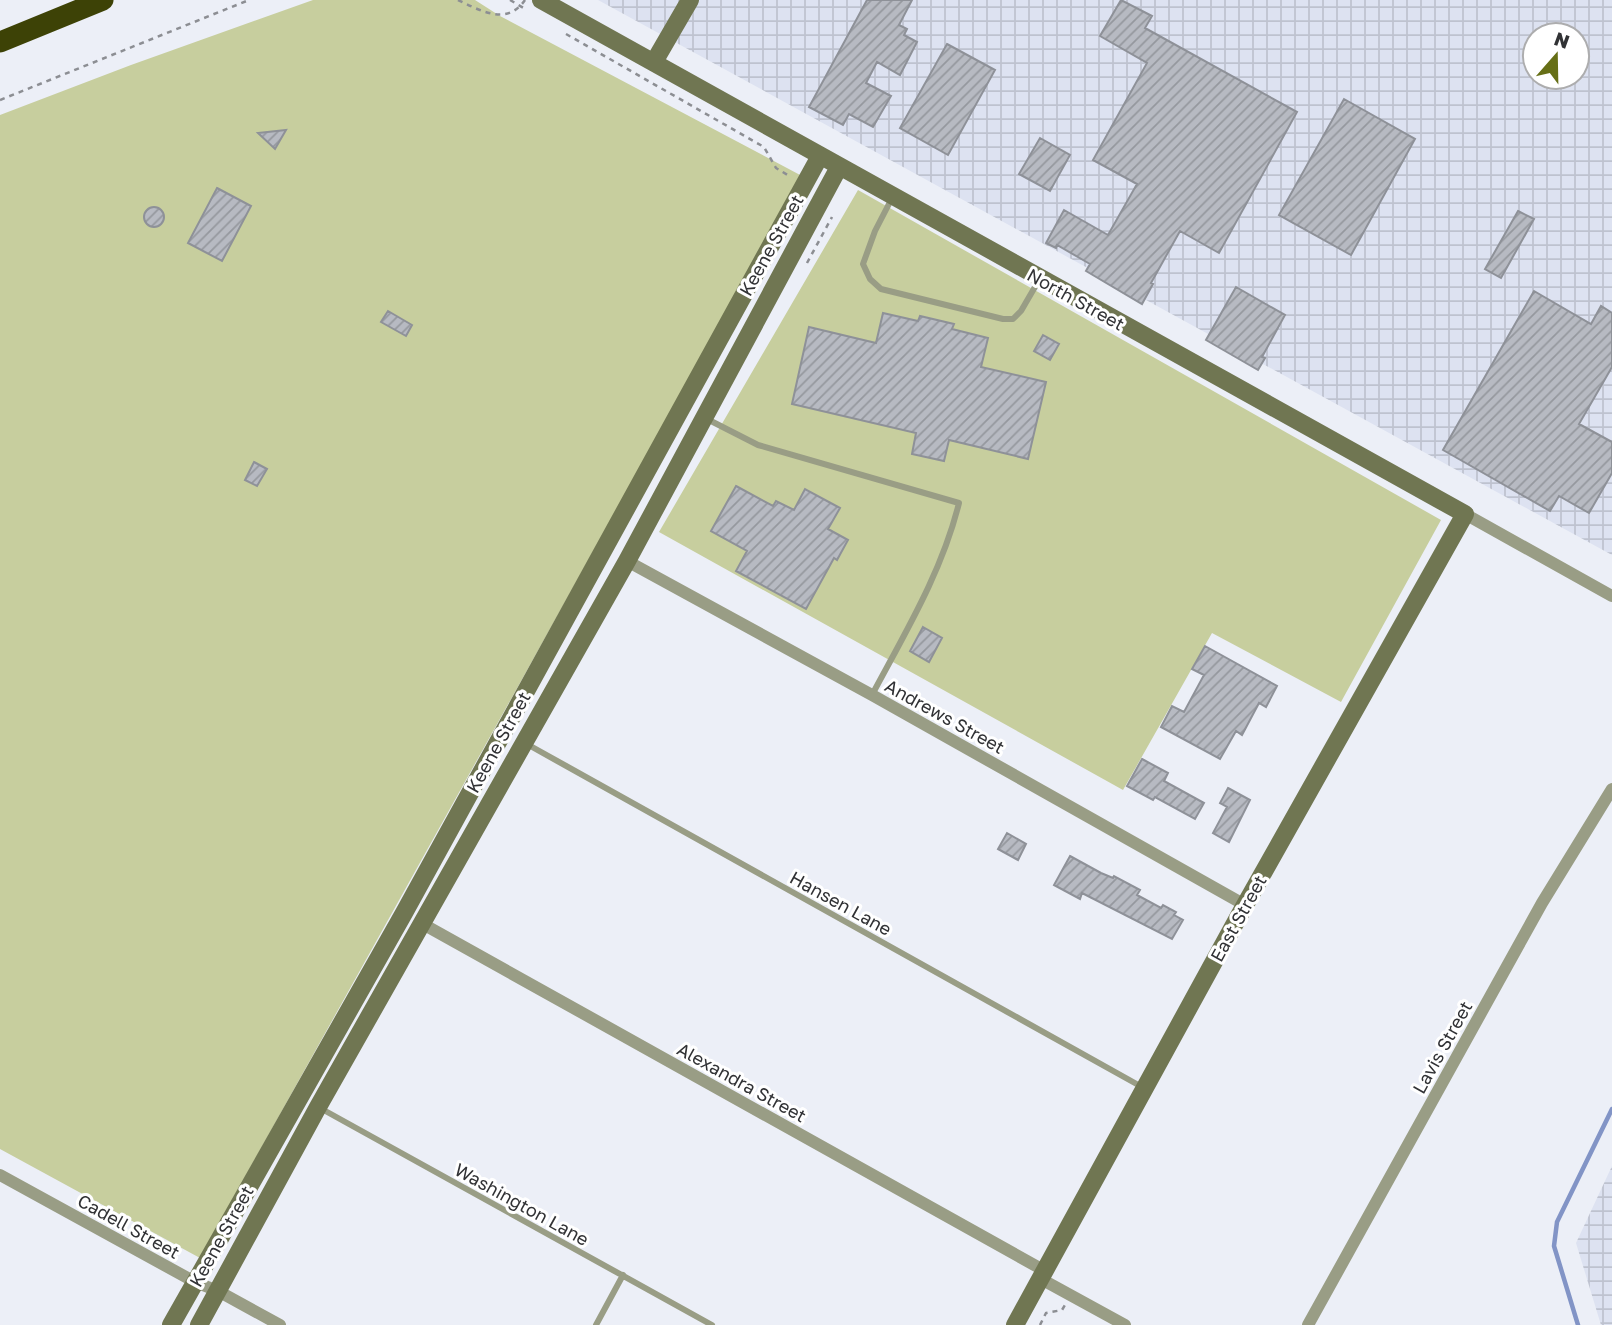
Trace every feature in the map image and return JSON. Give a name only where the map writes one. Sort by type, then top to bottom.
[{"type":"highway","points":[[0,42],[103,0]]},
{"type":"street","points":[[654,62],[691,0]]},
{"type":"street","name":"North Street","points":[[537,6],[654,62],[1612,596]]},
{"type":"street","name":"Keene Street","points":[[171,1325],[404,913],[820,156]]},
{"type":"street","name":"Keene Street","points":[[199,1325],[421,923],[627,561],[839,167]]},
{"type":"street","name":"East Street","points":[[1014,1325],[1245,905],[1465,514]]},
{"type":"street","points":[[604,549],[627,561]]},
{"type":"street","name":"Andrews Street","points":[[627,561],[1245,905]]},
{"type":"street","name":"Lavis Street","points":[[1308,1325],[1542,903],[1612,789]]},
{"type":"street","points":[[404,913],[421,923]]},
{"type":"street","name":"Alexandra Street","points":[[421,923],[1043,1275],[1071,1295],[1125,1325]]},
{"type":"street","name":"Cadell Street","points":[[0,1175],[195,1282],[218,1291],[280,1325]]},
{"type":"lane","points":[[893,197],[875,231],[863,264],[870,279],[881,289],[1003,319],[1013,319],[1021,311],[1040,279]]},
{"type":"lane","points":[[705,418],[758,445],[959,503],[953,526],[927,591],[872,695]]},
{"type":"lane","name":"Hansen Lane","points":[[524,742],[1144,1088]]},
{"type":"lane","name":"Washington Lane","points":[[318,1107],[712,1325]]},
{"type":"lane","points":[[596,1325],[623,1275]]},
{"type":"path","points":[[0,100],[249,0]]},
{"type":"path","points":[[458,0],[500,16],[510,14],[525,0]]},
{"type":"path","points":[[510,0],[521,6],[537,6]]},
{"type":"path","points":[[563,32],[604,58],[764,147],[776,168],[794,178]]},
{"type":"path","points":[[1040,1325],[1046,1313],[1062,1310],[1071,1295]]},
{"type":"shaded area","points":[[598,0],[1612,0],[1612,555]]},
{"type":"shaded area","points":[[1612,1166],[1612,1325],[1601,1325],[1576,1243]]},
{"type":"green space","points":[[313,0],[475,0],[500,16],[802,176],[200,1258],[0,1149],[0,115]]},
{"type":"green space","points":[[858,190],[1441,520],[1341,702],[1212,633],[1123,790],[659,532]]},
{"type":"building","points":[[867,0],[912,0],[899,25],[907,29],[904,35],[917,42],[900,75],[877,62],[866,83],[891,96],[873,127],[849,114],[843,125],[809,107]]},
{"type":"building","points":[[1121,0],[1152,16],[1145,28],[1297,112],[1219,253],[1180,231],[1142,304],[1086,271],[1090,264],[1057,245],[1056,248],[1046,243],[1064,210],[1108,235],[1137,184],[1093,160],[1147,63],[1100,36]]},
{"type":"building","points":[[947,44],[995,70],[948,155],[900,128]]},
{"type":"building","points":[[1344,99],[1415,139],[1351,255],[1279,215]]},
{"type":"building","points":[[286,130],[275,149],[258,133]]},
{"type":"building","points":[[1040,138],[1070,155],[1050,191],[1019,174]]},
{"type":"building","points":[[217,188],[251,206],[222,261],[188,243]]},
{"type":"building","points":[[154,207],[161,210],[164,217],[161,224],[154,227],[147,224],[144,217],[147,210]]},
{"type":"building","points":[[1518,211],[1534,219],[1501,278],[1485,269]]},
{"type":"building","points":[[1236,287],[1285,315],[1262,357],[1265,358],[1258,370],[1206,340]]},
{"type":"building","points":[[1534,291],[1591,324],[1601,306],[1612,313],[1612,367],[1579,424],[1612,442],[1612,473],[1589,513],[1559,496],[1550,511],[1443,450]]},
{"type":"building","points":[[388,311],[412,325],[406,336],[381,322]]},
{"type":"building","points":[[883,313],[918,321],[920,316],[954,324],[952,329],[988,338],[981,367],[1046,382],[1028,459],[949,440],[944,461],[912,454],[916,433],[792,404],[809,327],[876,343]]},
{"type":"building","points":[[1043,335],[1059,344],[1050,360],[1034,351]]},
{"type":"building","points":[[254,462],[267,469],[257,486],[245,480]]},
{"type":"building","points":[[736,486],[773,506],[776,501],[794,510],[805,489],[840,508],[828,529],[848,540],[837,560],[834,558],[806,609],[736,571],[747,551],[711,531]]},
{"type":"building","points":[[923,627],[942,638],[929,662],[910,651]]},
{"type":"building","points":[[1205,646],[1277,686],[1266,707],[1259,703],[1242,735],[1236,731],[1220,759],[1161,727],[1172,706],[1184,712],[1204,675],[1192,669]]},
{"type":"building","points":[[1142,759],[1168,773],[1164,781],[1204,803],[1195,819],[1155,797],[1153,800],[1127,786]]},
{"type":"building","points":[[1228,788],[1250,800],[1229,842],[1213,833],[1227,807],[1220,803]]},
{"type":"building","points":[[1007,833],[1026,844],[1018,860],[998,849]]},
{"type":"building","points":[[1070,856],[1140,890],[1137,895],[1161,908],[1163,905],[1176,912],[1174,915],[1183,920],[1172,939],[1082,893],[1080,899],[1054,885]]},
{"type":"waterway","points":[[1578,1325],[1554,1246],[1557,1222],[1612,1109]]}]
